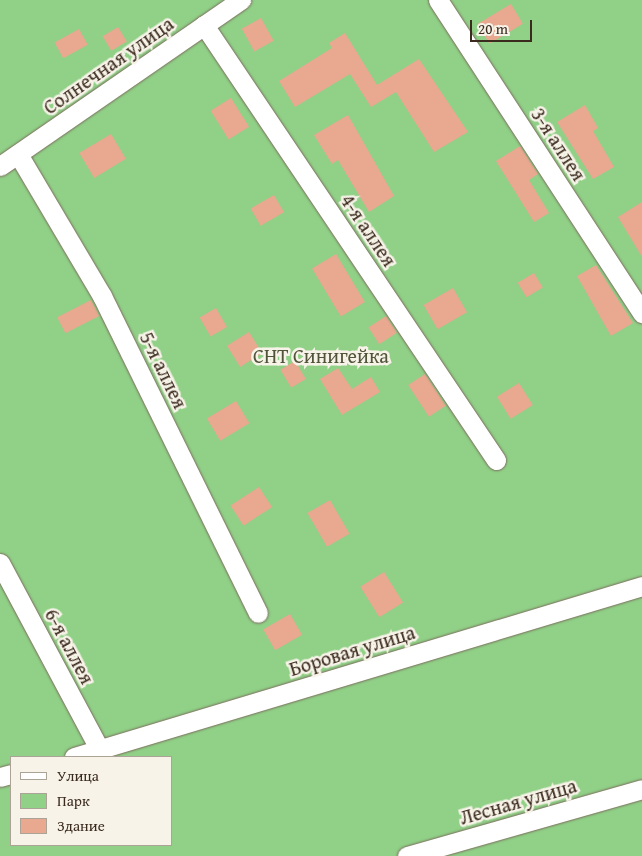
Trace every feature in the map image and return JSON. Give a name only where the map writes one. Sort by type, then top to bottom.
[{"type":"street","name":"Солнечная улица","points":[[0,166],[241,0]]},
{"type":"street","name":"3-я аллея","points":[[438,0],[642,313]]},
{"type":"street","name":"4-я аллея","points":[[204,25],[496,460]]},
{"type":"street","name":"5-я аллея","points":[[18,154],[102,296],[258,613]]},
{"type":"street","name":"6-я аллея","points":[[0,563],[100,750]]},
{"type":"street","name":"Боровая улица","points":[[78,756],[642,586]]},
{"type":"street","name":"Лесная улица","points":[[406,856],[642,789]]},
{"type":"green space","name":"СНТ Синигейка","points":[[0,0],[642,0],[642,856],[0,856]]},
{"type":"building","points":[[511,4],[523,24],[489,44],[478,24]]},
{"type":"building","points":[[261,18],[274,41],[254,51],[242,29]]},
{"type":"building","points":[[118,27],[127,42],[111,51],[103,36]]},
{"type":"building","points":[[79,29],[88,45],[63,58],[55,43]]},
{"type":"building","points":[[345,33],[377,85],[419,59],[468,132],[434,152],[396,92],[371,107],[350,74],[295,107],[279,81],[332,48],[329,43]]},
{"type":"building","points":[[231,98],[249,127],[229,140],[211,111]]},
{"type":"building","points":[[585,105],[598,128],[593,131],[614,167],[593,179],[557,122]]},
{"type":"building","points":[[348,115],[394,196],[369,212],[338,160],[332,164],[314,135]]},
{"type":"building","points":[[111,134],[126,159],[94,178],[79,153]]},
{"type":"building","points":[[520,146],[538,174],[529,180],[549,213],[534,222],[496,161]]},
{"type":"building","points":[[274,195],[284,212],[261,226],[251,209]]},
{"type":"building","points":[[642,202],[642,257],[618,217]]},
{"type":"building","points":[[336,254],[365,302],[341,316],[312,268]]},
{"type":"building","points":[[596,265],[633,323],[611,336],[577,276]]},
{"type":"building","points":[[534,273],[543,288],[526,297],[518,283]]},
{"type":"building","points":[[453,288],[467,312],[438,329],[424,305]]},
{"type":"building","points":[[91,300],[99,316],[65,333],[57,317]]},
{"type":"building","points":[[216,308],[227,327],[211,337],[200,318]]},
{"type":"building","points":[[386,316],[397,333],[379,344],[368,327]]},
{"type":"building","points":[[249,332],[262,353],[240,367],[227,346]]},
{"type":"building","points":[[295,361],[306,379],[291,388],[280,370]]},
{"type":"building","points":[[338,368],[352,389],[371,377],[380,392],[342,415],[320,379]]},
{"type":"building","points":[[425,374],[446,406],[429,417],[408,385]]},
{"type":"building","points":[[519,383],[533,405],[511,419],[497,397]]},
{"type":"building","points":[[236,401],[249,423],[220,441],[207,419]]},
{"type":"building","points":[[259,487],[272,507],[244,526],[230,506]]},
{"type":"building","points":[[330,500],[350,534],[327,547],[307,513]]},
{"type":"building","points":[[384,572],[403,603],[379,617],[360,587]]},
{"type":"building","points":[[290,614],[302,635],[275,650],[263,630]]}]
